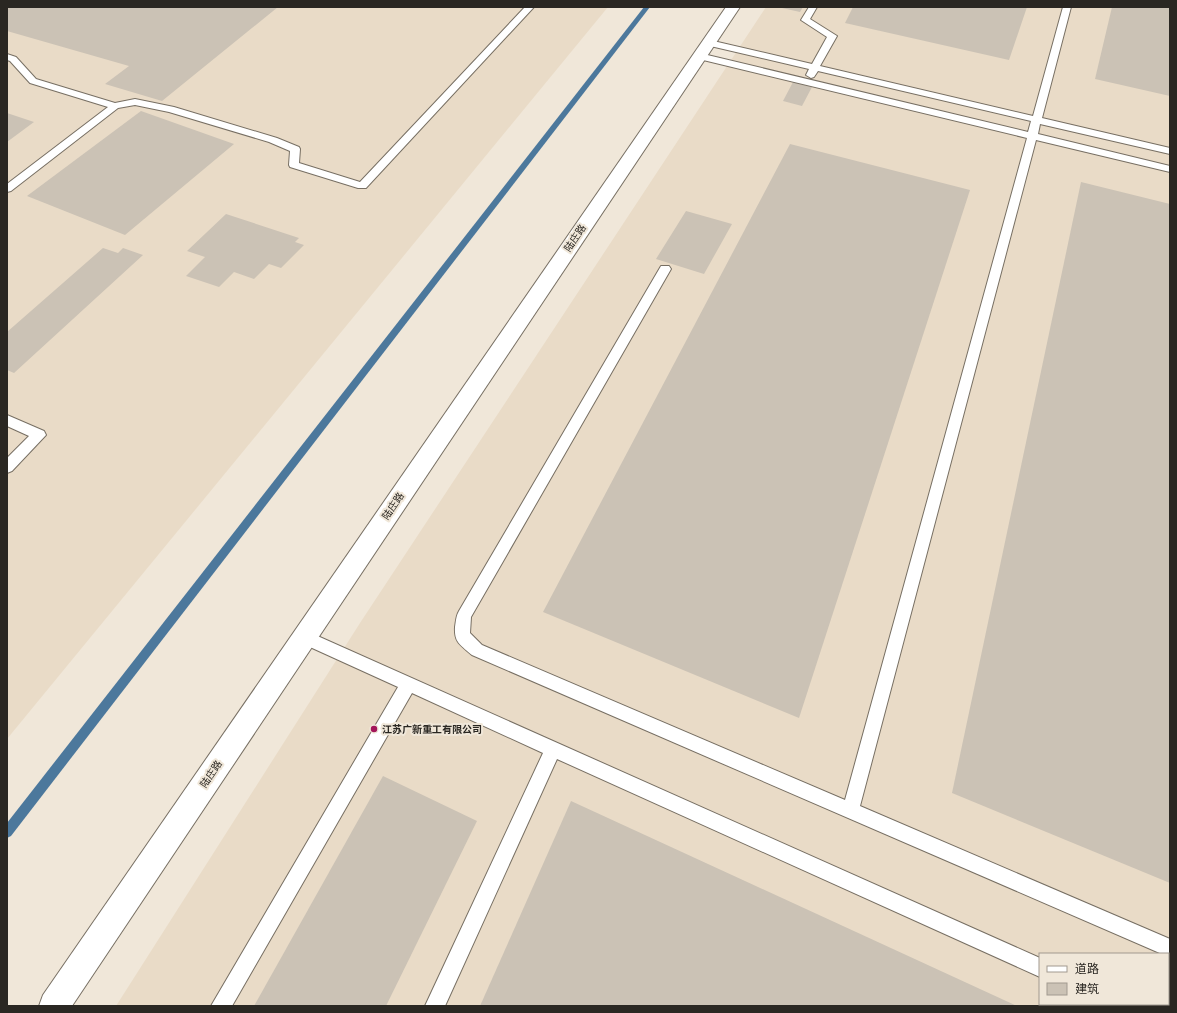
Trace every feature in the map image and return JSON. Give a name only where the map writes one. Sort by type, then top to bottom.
[{"type":"street","name":"陆庄路","points":[[54,1006],[733,7]]},
{"type":"lane","points":[[7,189],[115,106],[135,102],[171,109],[273,140],[295,149],[294,164],[362,186],[530,7]]},
{"type":"lane","points":[[807,82],[832,36],[805,20],[813,7]]},
{"type":"lane","points":[[850,811],[1034,136],[1067,7]]},
{"type":"lane","points":[[704,49],[815,67],[1170,151]]},
{"type":"lane","points":[[704,49],[807,82],[1170,169]]},
{"type":"lane","points":[[7,57],[13,58],[33,81],[115,106]]},
{"type":"lane","points":[[665,269],[464,616],[462,636],[477,650],[1170,948]]},
{"type":"lane","points":[[7,420],[39,435],[7,467]]},
{"type":"lane","points":[[304,637],[1039,968]]},
{"type":"lane","points":[[221,1006],[409,684]]},
{"type":"lane","points":[[435,1006],[553,749]]},
{"type":"shaded area","points":[[7,7],[608,7],[7,739]]},
{"type":"shaded area","points":[[766,7],[1170,7],[1170,1006],[116,1006],[360,623]]},
{"type":"building","points":[[7,7],[278,7],[162,101],[105,84],[129,66],[7,31]]},
{"type":"building","points":[[803,7],[800,12],[782,8]]},
{"type":"building","points":[[853,7],[1027,7],[1009,60],[845,23]]},
{"type":"building","points":[[1112,7],[1170,7],[1170,96],[1095,79]]},
{"type":"building","points":[[793,82],[812,87],[802,106],[783,101]]},
{"type":"building","points":[[141,111],[234,144],[125,235],[27,196]]},
{"type":"building","points":[[7,113],[34,122],[7,142]]},
{"type":"building","points":[[790,144],[970,190],[799,718],[543,612]]},
{"type":"building","points":[[1081,182],[1170,204],[1170,883],[952,793]]},
{"type":"building","points":[[686,211],[732,224],[704,274],[656,259]]},
{"type":"building","points":[[226,214],[299,238],[295,242],[304,245],[281,268],[269,264],[254,279],[234,272],[219,287],[186,276],[205,257],[187,251]]},
{"type":"building","points":[[103,248],[118,253],[123,248],[143,255],[14,373],[7,370],[7,332]]},
{"type":"building","points":[[383,776],[477,821],[386,1006],[254,1006]]},
{"type":"building","points":[[571,801],[1017,1006],[480,1006]]},
{"type":"waterway","points":[[7,832],[647,7]]},
{"type":"place","name":"江苏广新重工有限公司","points":[[374,729]]}]
